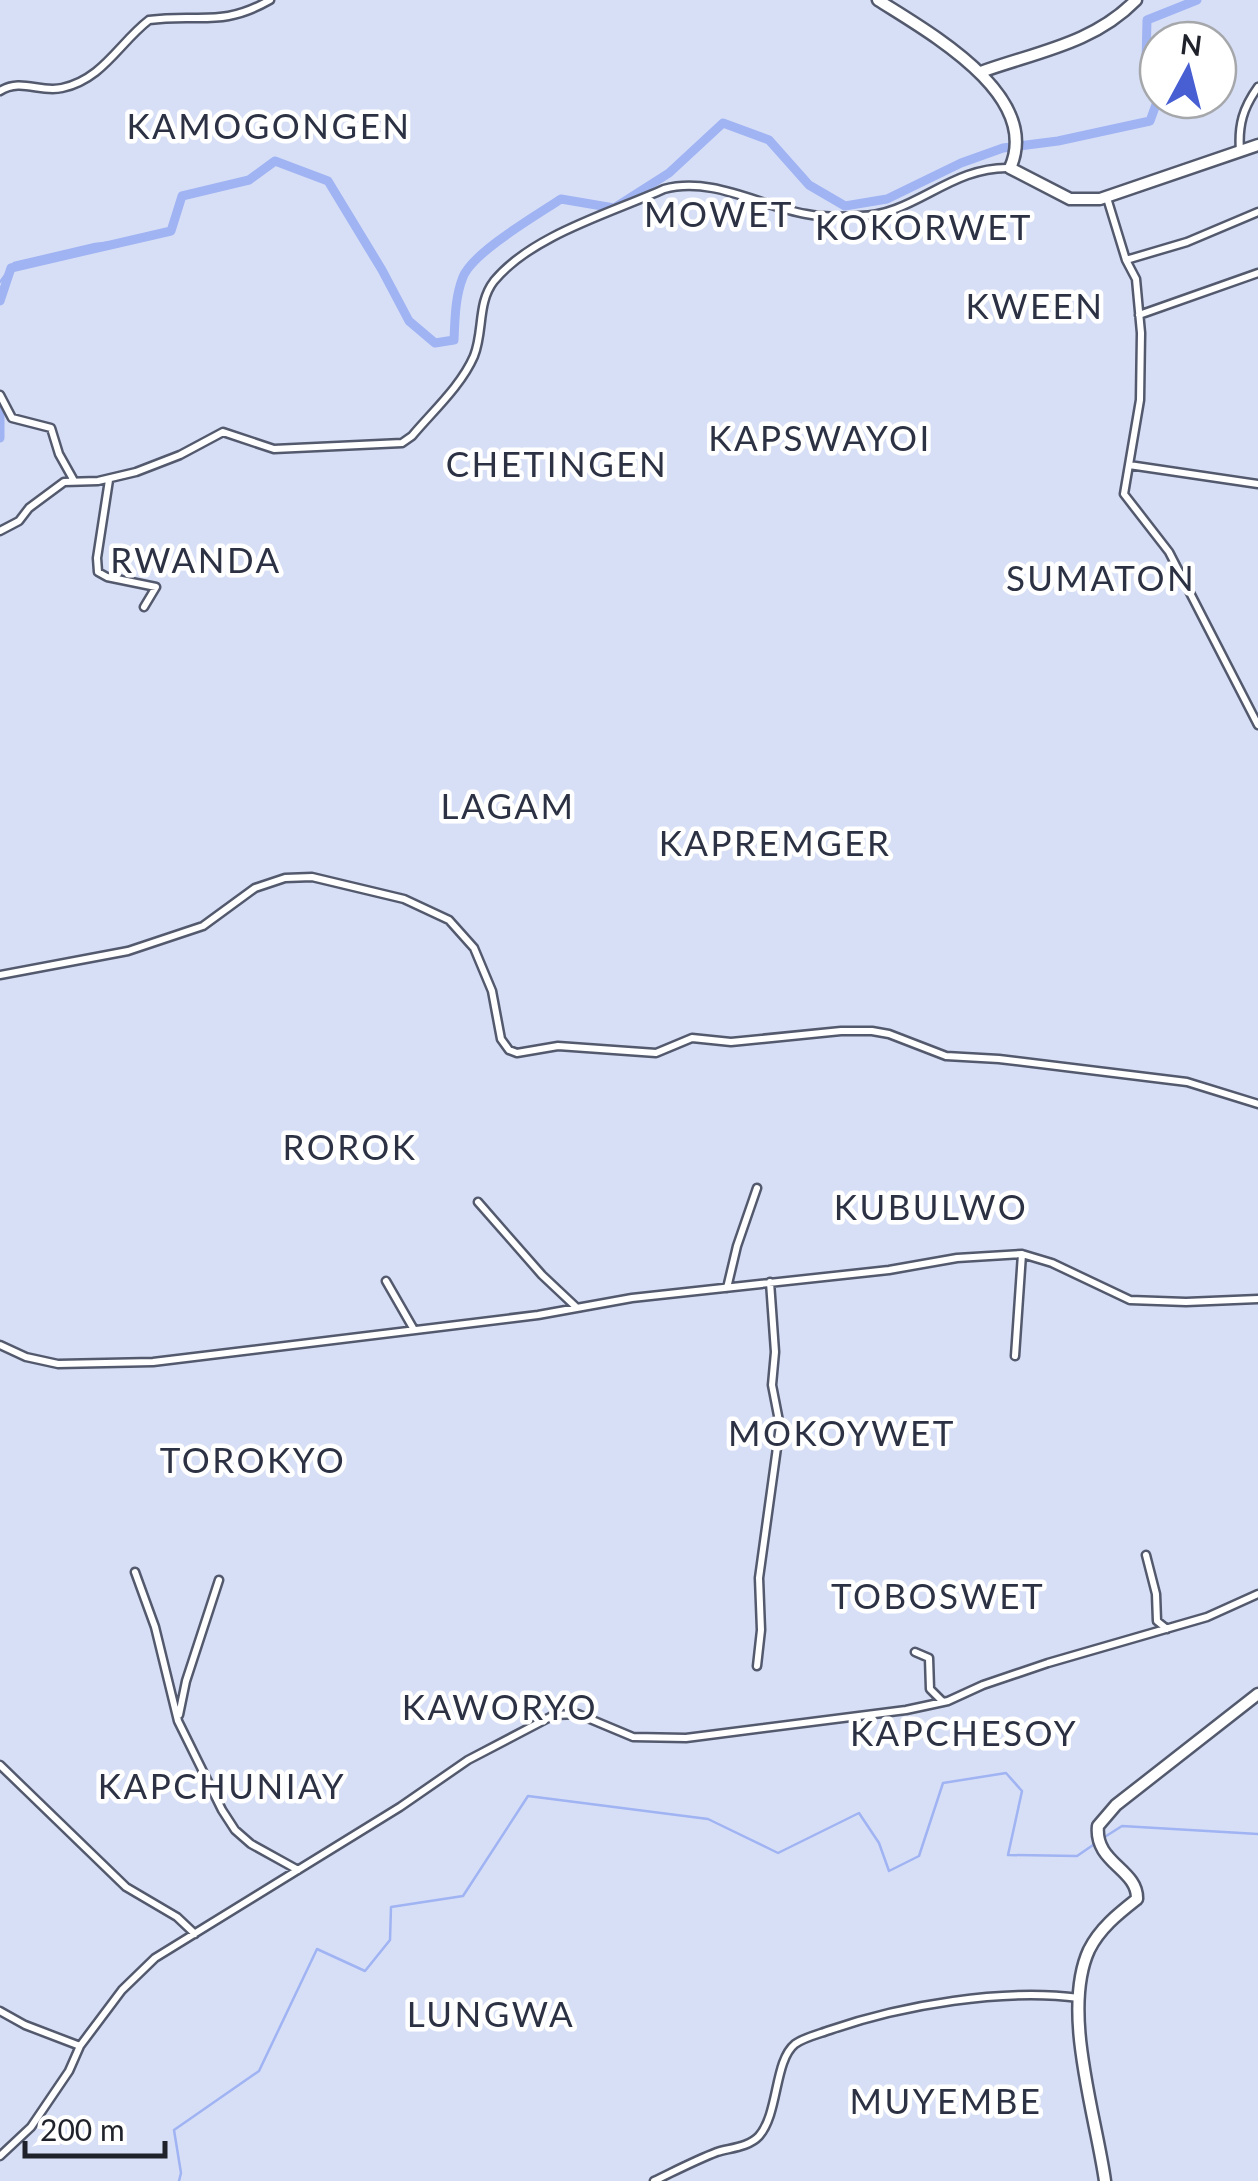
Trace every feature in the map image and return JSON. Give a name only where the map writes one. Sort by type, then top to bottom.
[{"type":"main road","points":[[878,0],[981,72],[995,88],[1017,143],[1012,164],[1070,200],[1107,198],[1258,145]]},
{"type":"main road","points":[[981,72],[1078,41],[1099,30],[1136,0]]},
{"type":"main road","points":[[1106,2181],[1081,2053],[1080,1998],[1084,1968],[1094,1942],[1138,1893],[1099,1847],[1097,1834],[1102,1818],[1258,1694]]},
{"type":"street","points":[[0,91],[13,85],[54,89],[80,82],[108,63],[149,20],[220,20],[270,0]]},
{"type":"street","points":[[1240,153],[1242,114],[1258,87]]},
{"type":"street","points":[[0,531],[19,521],[55,487],[74,480],[109,480],[180,455],[223,432],[274,448],[402,444],[468,367],[478,344],[488,291],[511,264],[544,243],[664,189],[678,185],[714,188],[809,215],[861,216],[907,204],[950,180],[1012,164]]},
{"type":"street","points":[[1107,198],[1126,260],[1136,279],[1139,315],[1142,384],[1124,487],[1127,499],[1168,552],[1258,725]]},
{"type":"street","points":[[1126,260],[1187,242],[1258,212]]},
{"type":"street","points":[[1139,315],[1258,272]]},
{"type":"street","points":[[0,395],[12,418],[51,428],[58,454],[74,480]]},
{"type":"street","points":[[1129,466],[1258,484]]},
{"type":"street","points":[[109,480],[98,572],[156,587],[144,607]]},
{"type":"street","points":[[0,975],[128,951],[203,926],[255,888],[284,878],[312,877],[404,899],[449,920],[474,948],[492,991],[501,1038],[509,1050],[517,1053],[558,1046],[657,1053],[692,1038],[731,1042],[872,1031],[946,1056],[1187,1082],[1258,1104]]},
{"type":"street","points":[[728,1288],[737,1246],[757,1188]]},
{"type":"street","points":[[478,1202],[542,1276],[577,1308]]},
{"type":"street","points":[[1015,1356],[1022,1254]]},
{"type":"street","points":[[0,1345],[40,1362],[93,1365],[264,1350],[957,1258],[1022,1254],[1130,1300],[1258,1299]]},
{"type":"street","points":[[386,1282],[412,1328]]},
{"type":"street","points":[[758,1666],[759,1578],[780,1426],[771,1376],[775,1352],[770,1282]]},
{"type":"street","points":[[1146,1555],[1156,1594],[1157,1620],[1168,1630]]},
{"type":"street","points":[[135,1572],[178,1721],[222,1810],[252,1844],[298,1871]]},
{"type":"street","points":[[178,1721],[186,1681],[219,1580]]},
{"type":"street","points":[[0,2156],[30,2126],[69,2072],[80,2046],[140,1971],[468,1760],[554,1715],[578,1714],[633,1738],[686,1738],[752,1732],[943,1702],[1048,1663],[1207,1618],[1258,1594]]},
{"type":"street","points":[[915,1652],[930,1658],[930,1689],[943,1702]]},
{"type":"street","points":[[0,1765],[126,1886],[177,1917],[195,1934]]},
{"type":"street","points":[[654,2181],[760,2135],[789,2050],[806,2038],[906,2009],[1000,1997],[1048,1994],[1080,1998]]},
{"type":"street","points":[[0,2011],[25,2026],[80,2046]]},
{"type":"waterway","points":[[1147,20],[1197,0]]},
{"type":"waterway","points":[[0,301],[11,268],[171,231],[182,196],[249,180],[275,161],[328,181],[409,321],[435,343],[454,340],[463,277],[492,246],[561,199],[614,208],[669,173],[723,123],[769,140],[809,185],[845,206],[887,199],[961,163],[1003,148],[1058,141],[1150,120]]},
{"type":"waterway","points":[[0,282],[14,263],[95,244],[141,239]]},
{"type":"waterway","points":[[0,405],[0,438]]},
{"type":"waterway","points":[[179,2181],[174,2130],[259,2071],[317,1949],[365,1971],[390,1940],[391,1907],[463,1896],[528,1796],[708,1819],[778,1853],[859,1813],[879,1843],[889,1871],[919,1856],[943,1783],[1006,1773],[1022,1791],[1008,1855],[1077,1856],[1096,1843]]},
{"type":"waterway","points":[[1103,1838],[1122,1826],[1258,1834]]},
{"type":"district","name":"KAMOGONGEN","points":[[269,125]]},
{"type":"district","name":"MOWET","points":[[719,213]]},
{"type":"district","name":"KOKORWET","points":[[924,226]]},
{"type":"district","name":"KWEEN","points":[[1035,305]]},
{"type":"district","name":"KAPSWAYOI","points":[[820,437]]},
{"type":"district","name":"CHETINGEN","points":[[557,463]]},
{"type":"district","name":"RWANDA","points":[[196,559]]},
{"type":"district","name":"SUMATON","points":[[1101,577]]},
{"type":"district","name":"LAGAM","points":[[508,805]]},
{"type":"district","name":"KAPREMGER","points":[[775,842]]},
{"type":"district","name":"ROROK","points":[[350,1146]]},
{"type":"district","name":"KUBULWO","points":[[931,1206]]},
{"type":"district","name":"MOKOYWET","points":[[842,1432]]},
{"type":"district","name":"TOROKYO","points":[[253,1459]]},
{"type":"district","name":"TOBOSWET","points":[[938,1595]]},
{"type":"district","name":"KAWORYO","points":[[500,1706]]},
{"type":"district","name":"KAPCHESOY","points":[[964,1732]]},
{"type":"district","name":"KAPCHUNIAY","points":[[222,1785]]},
{"type":"district","name":"LUNGWA","points":[[491,2013]]},
{"type":"district","name":"MUYEMBE","points":[[946,2100]]}]
